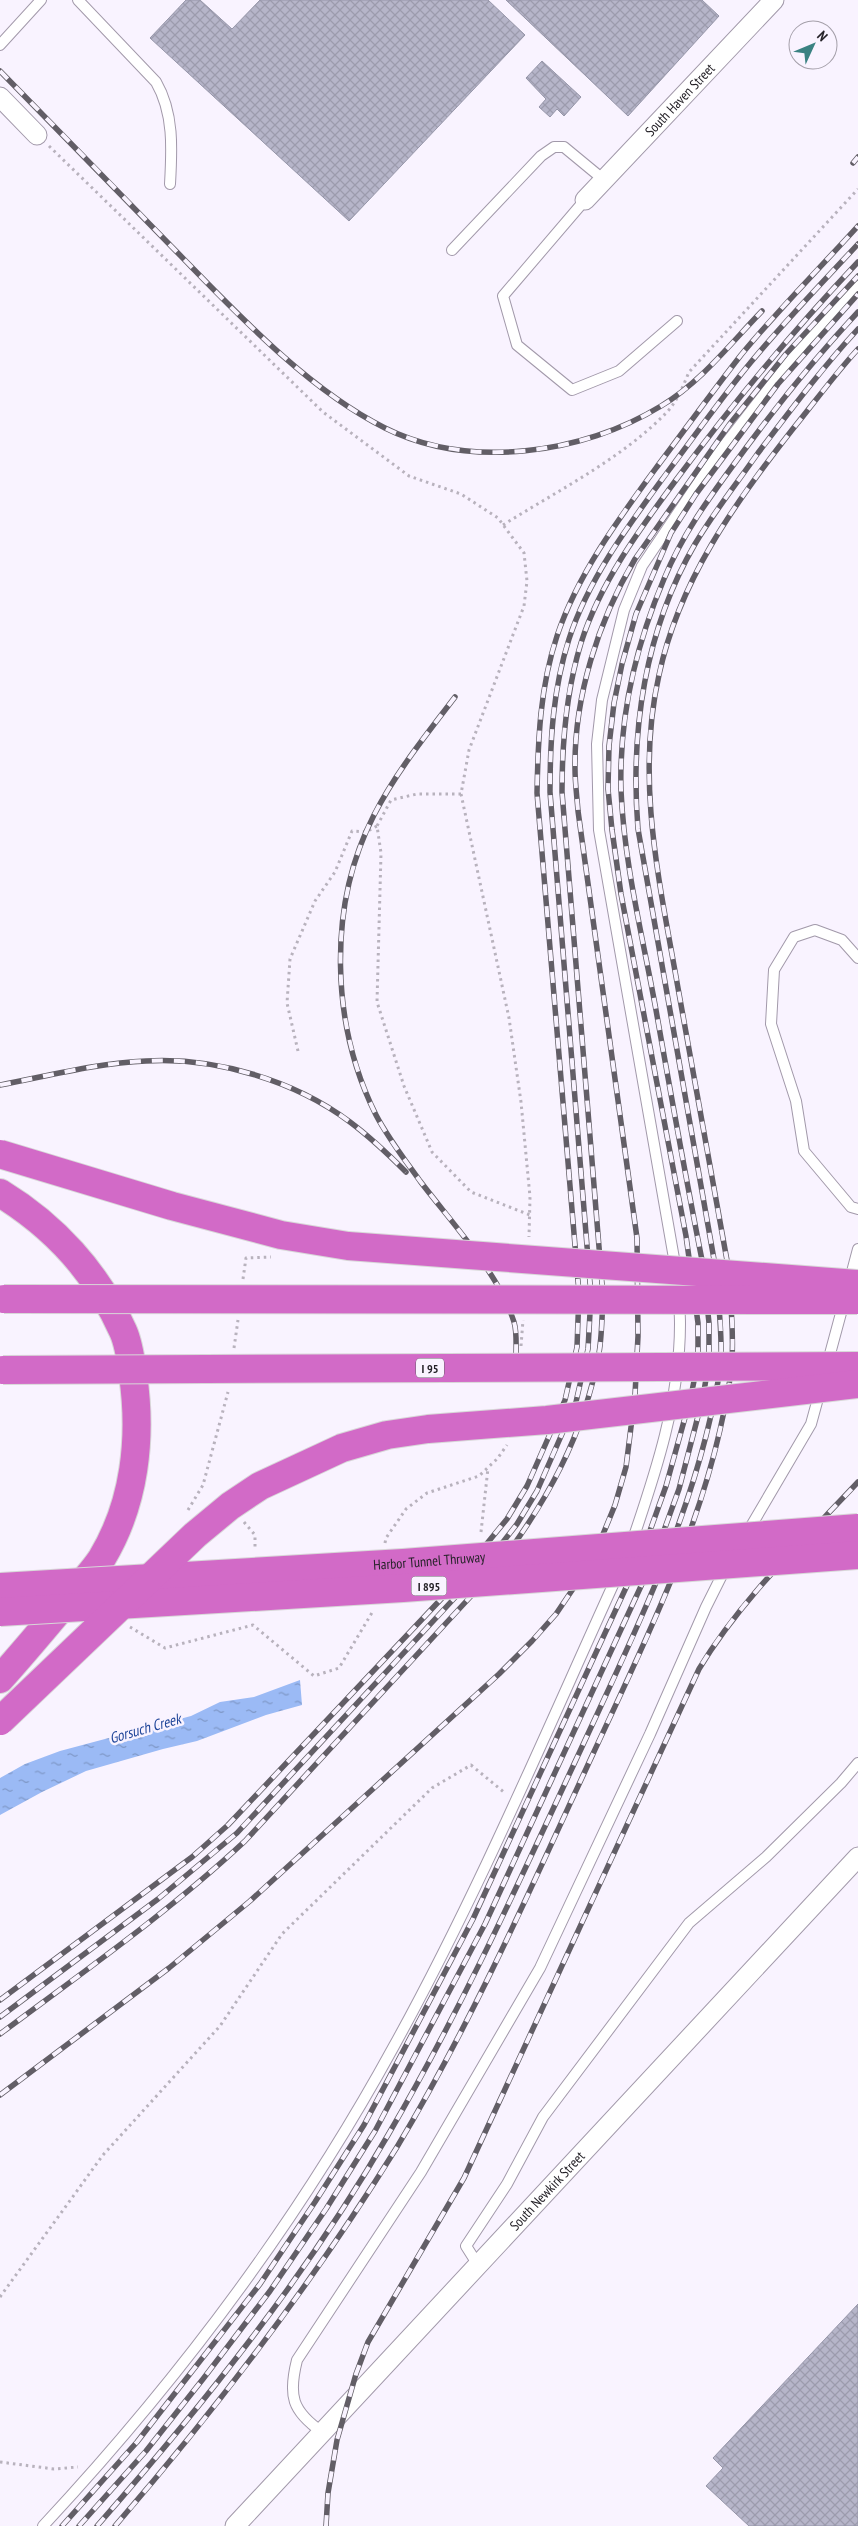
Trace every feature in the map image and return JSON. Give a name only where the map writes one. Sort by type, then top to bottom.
[{"type":"highway","points":[[0,1154],[172,1206],[239,1224],[281,1235],[348,1246],[858,1284]]},
{"type":"highway","points":[[0,1193],[31,1213],[78,1258],[102,1290],[124,1333],[131,1362],[137,1409],[137,1447],[127,1498],[117,1528],[102,1559],[0,1679]]},
{"type":"highway","points":[[1,1299],[858,1300]]},
{"type":"highway","name":"I 95","points":[[1,1370],[858,1366]]},
{"type":"highway","points":[[0,1721],[195,1535],[230,1506],[260,1486],[342,1448],[428,1428],[548,1420],[858,1384]]},
{"type":"highway","name":"Harbor Tunnel Thruway","points":[[0,1587],[413,1562],[858,1528]]},
{"type":"highway","name":"Harbor Tunnel Thruway","points":[[0,1612],[403,1588],[858,1555]]},
{"type":"street","name":"South Haven Street","points":[[585,200],[774,0]]},
{"type":"street","points":[[0,97],[38,135]]},
{"type":"street","name":"South Newkirk Street","points":[[235,2526],[858,1857]]},
{"type":"lane","points":[[0,46],[41,0]]},
{"type":"lane","points":[[78,0],[156,82],[162,93],[172,144],[170,184]]},
{"type":"lane","points":[[452,250],[541,156],[554,147],[564,147],[604,180]]},
{"type":"lane","points":[[585,200],[503,296],[517,345],[572,390],[619,371],[677,321]]},
{"type":"lane","points":[[43,2526],[98,2466],[183,2364],[249,2276],[352,2118],[394,2048],[462,1915],[624,1561],[652,1483],[665,1431],[677,1370],[680,1324],[675,1264],[600,830],[597,744],[602,700],[624,610],[642,566],[719,452],[804,344],[858,286]]},
{"type":"lane","points":[[858,958],[842,940],[814,930],[794,937],[774,970],[771,1024],[796,1101],[804,1151],[851,1207],[858,1209]]},
{"type":"lane","points":[[322,2432],[305,2420],[293,2398],[291,2382],[297,2360],[421,2172],[540,1968],[650,1734],[706,1607],[811,1424],[858,1249]]},
{"type":"lane","points":[[478,2265],[466,2246],[475,2230],[506,2184],[543,2117],[628,2002],[689,1923],[766,1856],[841,1783],[858,1763]]},
{"type":"path","points":[[38,135],[324,412],[409,476],[461,494],[498,518],[524,552],[527,582],[524,606],[469,750],[461,794],[509,1018],[521,1102],[530,1196],[529,1240]]},
{"type":"path","points":[[504,525],[625,448],[668,411],[681,392],[689,372],[858,189]]},
{"type":"path","points":[[461,794],[416,794],[391,800],[378,826],[381,853],[377,1002],[404,1086],[432,1152],[471,1192],[530,1215]]},
{"type":"path","points":[[298,1051],[287,1003],[290,959],[315,902],[335,872],[352,831],[366,832],[378,826]]},
{"type":"path","points":[[242,1286],[246,1258],[276,1257]]},
{"type":"path","points":[[234,1352],[239,1314]]},
{"type":"path","points":[[521,1355],[524,1316]]},
{"type":"path","points":[[183,1518],[203,1484],[229,1389]]},
{"type":"path","points":[[384,1547],[386,1538],[406,1509],[427,1493],[479,1476],[497,1459],[511,1438]]},
{"type":"path","points":[[480,1532],[488,1468]]},
{"type":"path","points":[[193,1501],[200,1500]]},
{"type":"path","points":[[239,1516],[255,1535],[255,1555]]},
{"type":"path","points":[[253,1625],[314,1676],[339,1668],[373,1611],[375,1602]]},
{"type":"path","points":[[253,1625],[254,1615]]},
{"type":"path","points":[[127,1626],[165,1648],[253,1625]]},
{"type":"path","points":[[0,2297],[103,2155],[220,2026],[282,1934],[432,1788],[472,1765],[514,1801]]},
{"type":"path","points":[[0,2462],[54,2469],[98,2466]]},
{"type":"water","name":"Gorsuch Creek","points":[[300,1680],[302,1705],[266,1715],[197,1741],[86,1771],[0,1815],[0,1778],[25,1764],[60,1751],[191,1716],[220,1702],[254,1697]]},
{"type":"building","points":[[186,0],[200,0],[232,29],[260,0],[488,0],[525,35],[349,221],[150,38]]},
{"type":"building","points":[[506,0],[702,0],[719,16],[628,116]]},
{"type":"building","points":[[542,61],[581,97],[564,116],[557,109],[550,117],[539,107],[546,99],[526,78]]},
{"type":"building","points":[[858,2304],[858,2526],[749,2526],[706,2486],[723,2468],[713,2458]]},
{"type":"railway","points":[[0,71],[271,346],[327,392],[355,411],[385,428],[418,441],[453,449],[489,452],[525,451],[562,445],[597,436],[630,422],[676,396],[702,374],[762,311]]},
{"type":"railway","points":[[853,163],[858,157]]},
{"type":"railway","points":[[0,2000],[192,1857],[228,1825],[443,1597],[507,1519],[527,1486],[565,1400],[577,1347],[579,1293],[537,793],[541,713],[551,655],[576,590],[601,546],[630,504],[741,355],[858,226]]},
{"type":"railway","points":[[0,2017],[158,1899],[237,1833],[486,1564],[517,1524],[537,1491],[576,1402],[588,1349],[591,1295],[550,792],[551,753],[559,677],[577,616],[599,572],[640,510],[719,402],[751,362],[858,244]]},
{"type":"railway","points":[[0,2034],[156,1917],[245,1841],[496,1569],[547,1494],[561,1467],[584,1412],[592,1383],[600,1346],[603,1296],[562,792],[568,698],[576,661],[589,621],[599,599],[622,558],[648,518],[741,395],[810,314],[858,262]]},
{"type":"railway","points":[[0,2095],[169,1968],[250,1901],[499,1674],[556,1614],[579,1580],[599,1544],[615,1505],[626,1467],[635,1395],[638,1336],[637,1238],[578,811],[575,774],[576,742],[584,687],[599,634],[635,559],[729,425],[786,354],[858,276]]},
{"type":"railway","points":[[62,2526],[137,2442],[260,2284],[364,2125],[473,1919],[642,1553],[666,1486],[691,1396],[698,1361],[698,1323],[686,1236],[621,894],[612,830],[608,789],[609,746],[614,703],[622,664],[636,614],[671,533],[696,494],[778,384],[858,294]]},
{"type":"railway","points":[[79,2526],[146,2451],[270,2291],[326,2209],[375,2131],[485,1924],[654,1558],[679,1489],[703,1397],[709,1361],[709,1323],[703,1265],[626,845],[621,790],[621,763],[626,709],[645,630],[664,579],[679,547],[716,488],[766,422],[810,366],[858,312]]},
{"type":"railway","points":[[97,2526],[215,2386],[289,2288],[357,2187],[415,2088],[512,1896],[634,1634],[667,1556],[695,1477],[719,1378],[721,1359],[720,1312],[715,1265],[638,829],[636,755],[639,718],[653,646],[664,611],[678,577],[695,544],[758,453],[819,374],[858,329]]},
{"type":"railway","points":[[115,2526],[191,2435],[264,2342],[365,2197],[424,2100],[476,2003],[546,1855],[665,1596],[696,1514],[709,1472],[728,1395],[732,1359],[732,1324],[728,1266],[658,871],[650,793],[649,754],[652,715],[659,675],[668,641],[680,607],[711,545],[770,458],[858,349]]},
{"type":"railway","points":[[455,697],[392,784],[374,815],[359,850],[348,888],[342,926],[343,1005],[350,1043],[361,1080],[376,1115],[420,1181],[473,1248],[497,1285],[514,1322],[516,1356]]},
{"type":"railway","points":[[0,1085],[91,1067],[128,1062],[172,1061],[226,1067],[279,1083],[328,1107],[365,1134],[406,1172]]},
{"type":"railway","points":[[326,2526],[328,2493],[337,2440],[356,2374],[368,2342],[464,2178],[699,1669],[716,1643],[753,1595],[858,1482]]}]
